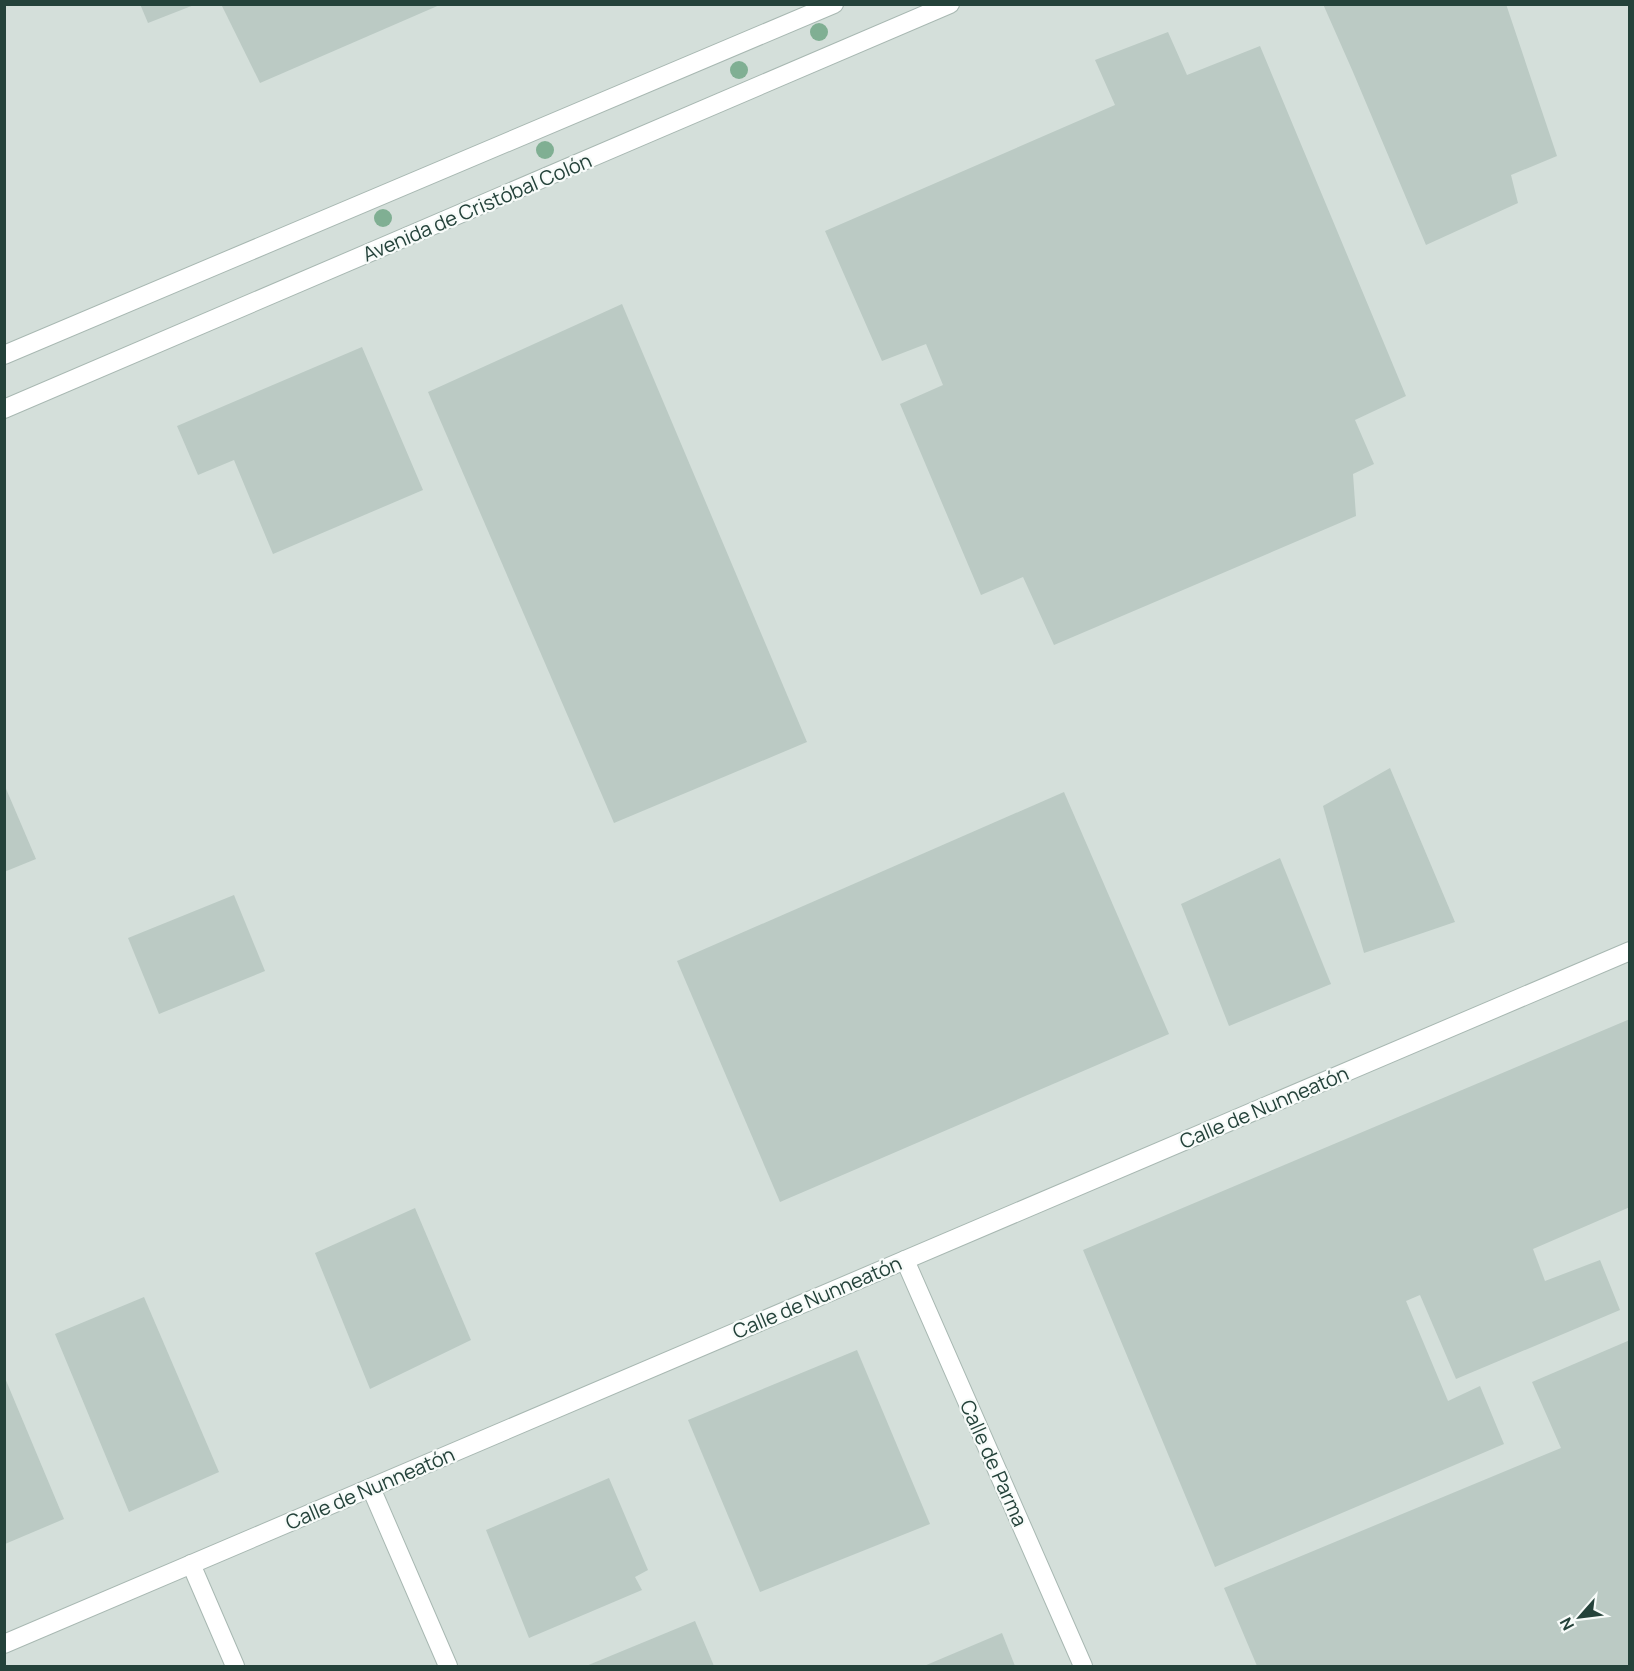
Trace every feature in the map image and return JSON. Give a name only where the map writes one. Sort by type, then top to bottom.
[{"type":"street","points":[[4,355],[834,4]]},
{"type":"street","name":"Avenida de Cristóbal Colón","points":[[4,409],[950,4]]},
{"type":"street","name":"Calle de Nunneatón","points":[[4,1644],[1629,951]]},
{"type":"street","name":"Calle de Parma","points":[[906,1260],[1083,1666]]},
{"type":"street","points":[[371,1488],[448,1666]]},
{"type":"street","points":[[191,1564],[234,1666]]},
{"type":"shaded area","points":[[5,5],[1629,5],[1629,1666],[5,1666]]},
{"type":"building","points":[[140,4],[194,4],[194,5],[148,23]]},
{"type":"building","points":[[221,4],[442,4],[260,83]]},
{"type":"building","points":[[1323,4],[1506,4],[1557,156],[1511,175],[1518,203],[1426,245]]},
{"type":"building","points":[[1168,32],[1187,75],[1260,46],[1406,396],[1355,420],[1374,464],[1353,474],[1356,516],[1054,645],[1023,577],[981,595],[900,404],[943,385],[926,344],[882,361],[825,231],[1115,105],[1095,60]]},
{"type":"building","points":[[622,304],[807,742],[614,823],[428,392]]},
{"type":"building","points":[[362,347],[423,490],[273,554],[234,460],[198,475],[177,426]]},
{"type":"building","points":[[1390,768],[1455,922],[1364,953],[1323,806]]},
{"type":"building","points":[[4,784],[36,859],[4,872]]},
{"type":"building","points":[[1064,792],[1169,1034],[780,1202],[677,961]]},
{"type":"building","points":[[1280,858],[1331,984],[1229,1026],[1181,904]]},
{"type":"building","points":[[234,895],[265,971],[159,1014],[128,938]]},
{"type":"building","points":[[1630,1019],[1630,1207],[1533,1249],[1545,1281],[1600,1260],[1620,1310],[1456,1379],[1420,1295],[1406,1301],[1448,1401],[1480,1386],[1504,1444],[1215,1567],[1083,1250]]},
{"type":"building","points":[[415,1208],[471,1340],[370,1389],[315,1253]]},
{"type":"building","points":[[144,1297],[219,1472],[129,1512],[55,1334]]},
{"type":"building","points":[[1630,1340],[1630,1666],[1257,1666],[1224,1588],[1561,1448],[1532,1382]]},
{"type":"building","points":[[857,1350],[930,1524],[760,1592],[688,1420]]},
{"type":"building","points":[[5,1378],[64,1519],[5,1544]]},
{"type":"building","points":[[609,1478],[648,1570],[635,1577],[642,1590],[529,1638],[486,1530]]},
{"type":"building","points":[[695,1621],[714,1666],[586,1666]]},
{"type":"building","points":[[1002,1633],[1015,1666],[924,1666]]}]
